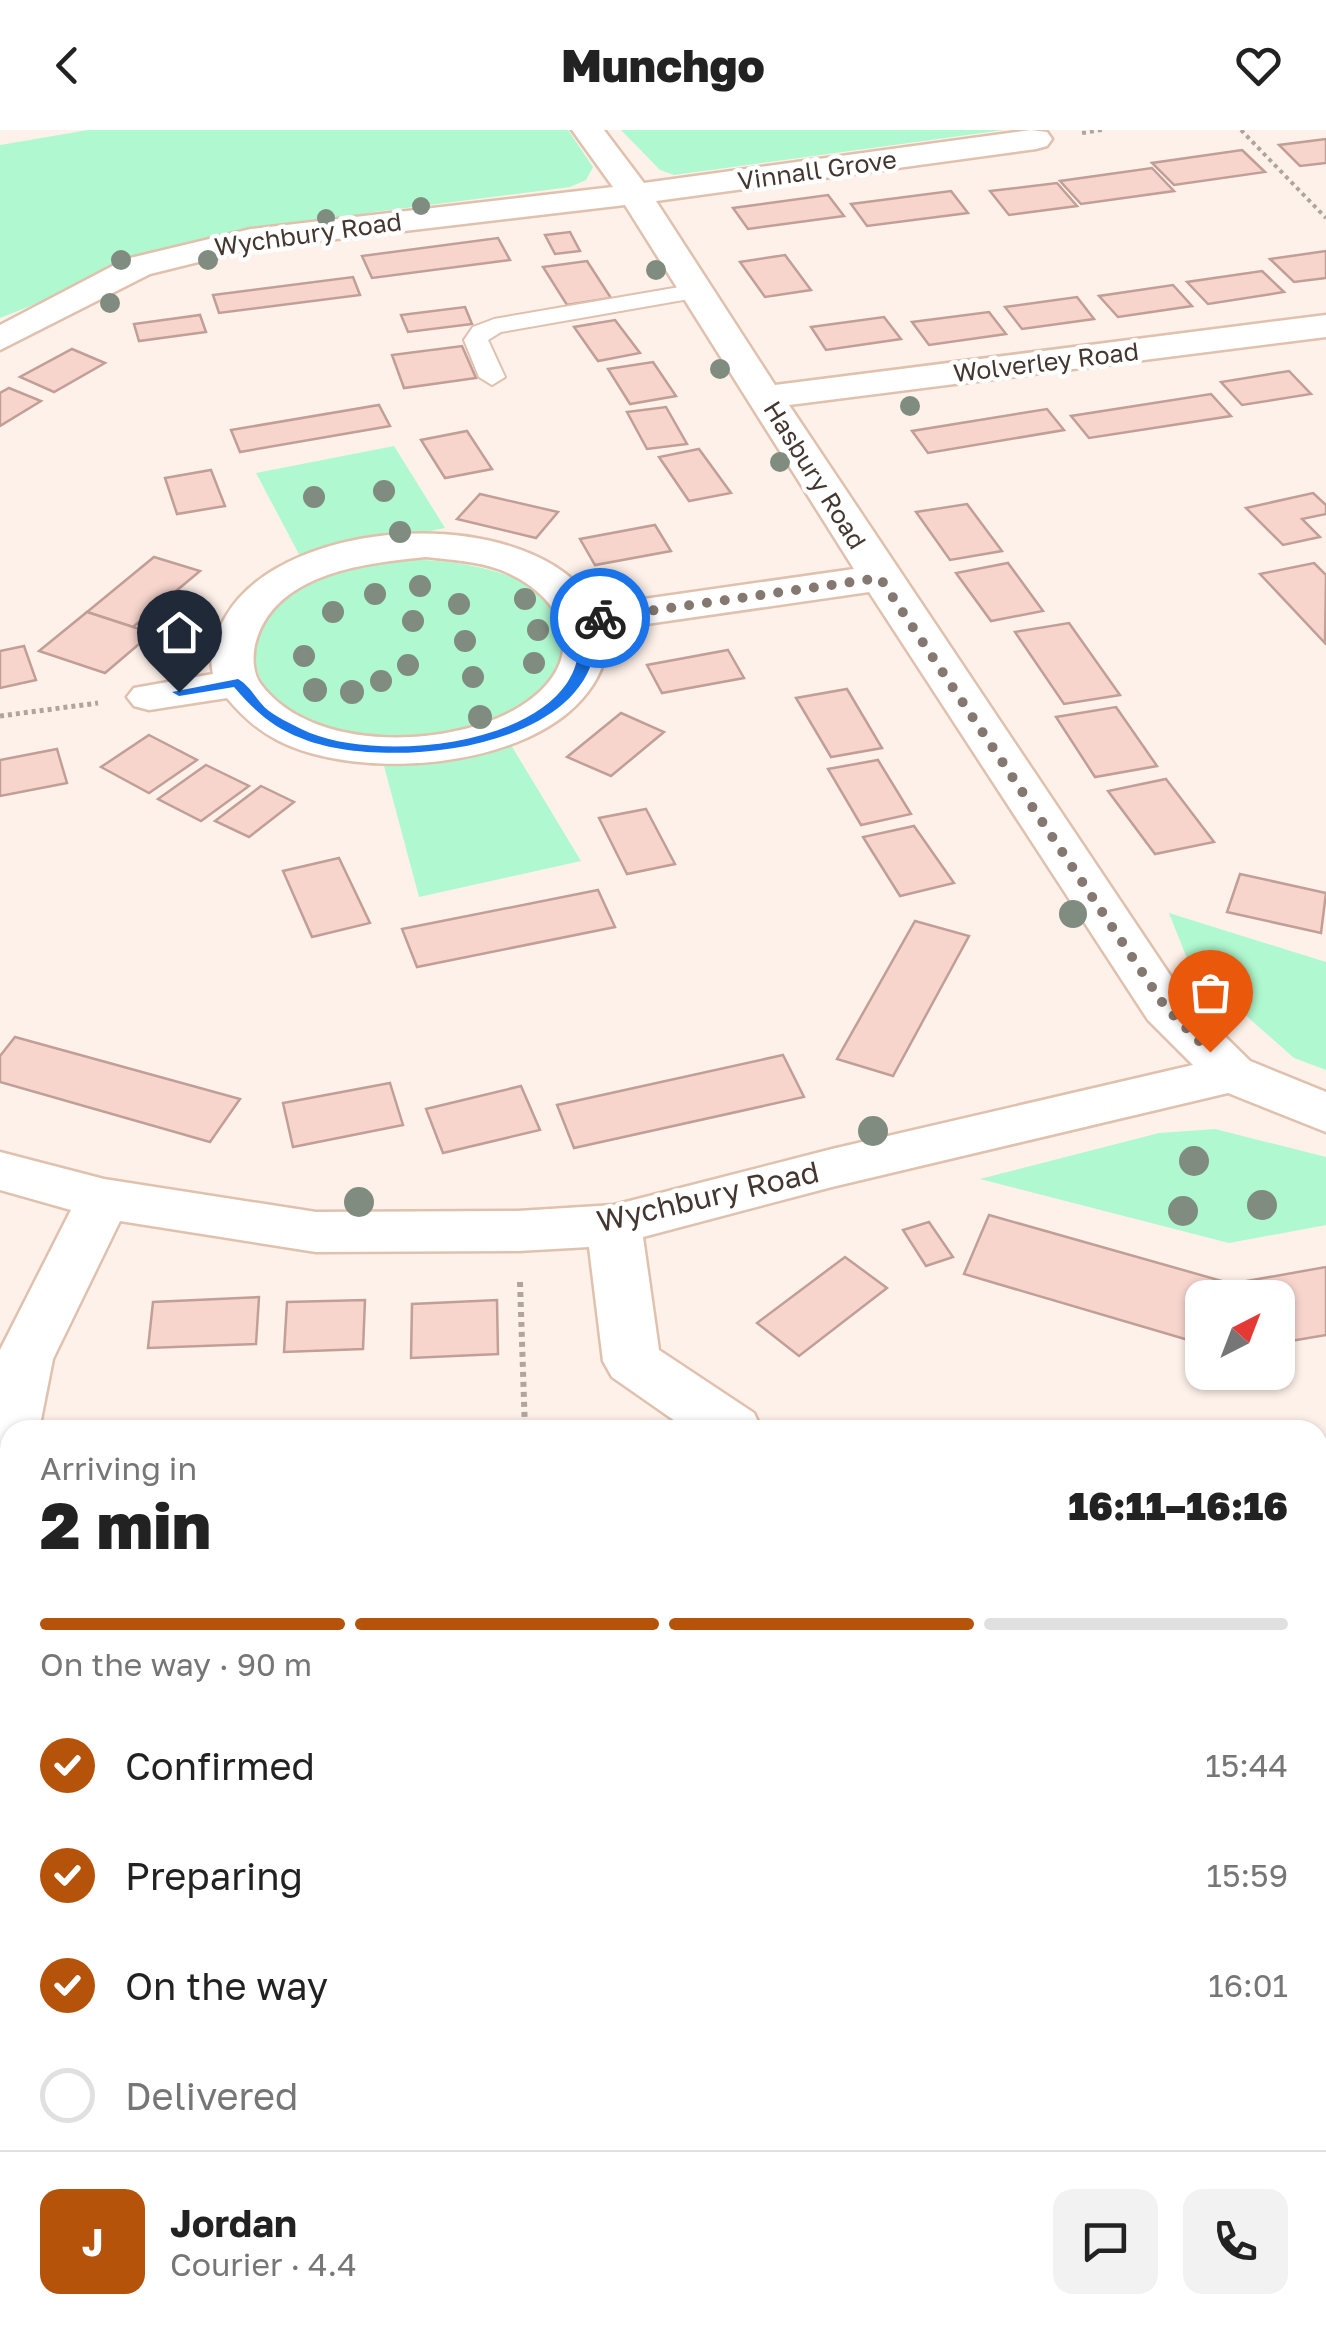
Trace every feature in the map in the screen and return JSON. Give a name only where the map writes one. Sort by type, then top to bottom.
[{"type":"street","name":"Hasbury Road","points":[[588,130],[635,194],[880,578],[1166,1008],[1232,1074],[1326,1114]]},
{"type":"street","name":"Vinnall Grove","points":[[635,194],[1036,139]]},
{"type":"street","points":[[1000,146],[1024,174]]},
{"type":"street","name":"Wychbury Road","points":[[0,339],[138,266],[250,238],[635,194]]},
{"type":"street","name":"Wolverley Road","points":[[766,398],[1326,326]]},
{"type":"street","points":[[426,545],[496,556],[528,567],[564,590],[585,620],[588,654],[571,688],[535,717],[484,739],[424,750],[362,749],[306,736],[264,713],[238,682],[231,649],[244,616],[274,587],[289,579],[318,564],[370,550],[426,545]]},
{"type":"street","points":[[585,620],[880,578]]},
{"type":"street","points":[[149,697],[238,682]]},
{"type":"street","name":"Wychbury Road","points":[[0,1171],[104,1199],[316,1232],[614,1225],[832,1168],[1232,1074]]},
{"type":"street","points":[[12,1420],[24,1359],[104,1199]]},
{"type":"street","points":[[614,1225],[632,1360],[719,1420]]},
{"type":"lane","points":[[492,377],[476,340],[494,326],[698,291]]},
{"type":"path","points":[[1241,130],[1326,218]]},
{"type":"path","points":[[0,716],[149,697]]},
{"type":"path","points":[[518,1230],[524,1420]]},
{"type":"green space","points":[[88,130],[568,130],[593,167],[586,180],[570,187],[374,212],[185,245],[0,318],[0,145]]},
{"type":"green space","points":[[621,130],[1004,130],[674,175],[660,170]]},
{"type":"green space","points":[[394,446],[445,528],[301,558],[256,473]]},
{"type":"green space","points":[[397,559],[444,562],[500,573],[526,583],[547,598],[561,617],[566,641],[556,673],[532,698],[513,710],[486,722],[419,736],[347,733],[314,724],[286,709],[260,677],[256,644],[263,623],[275,607],[312,582]]},
{"type":"green space","points":[[511,745],[581,861],[419,897],[384,766]]},
{"type":"green space","points":[[1169,913],[1326,962],[1326,1070],[1294,1058],[1190,966]]},
{"type":"green space","points":[[1215,1129],[1326,1157],[1326,1225],[1229,1243],[980,1179],[1159,1133]]},
{"type":"building","points":[[1326,139],[1326,163],[1300,166],[1279,145]]},
{"type":"building","points":[[1242,150],[1265,172],[1174,185],[1152,163]]},
{"type":"building","points":[[1152,168],[1174,191],[1081,204],[1060,181]]},
{"type":"building","points":[[1057,183],[1077,206],[1009,215],[990,191]]},
{"type":"building","points":[[951,191],[968,213],[867,226],[851,204]]},
{"type":"building","points":[[828,195],[844,216],[748,229],[733,208]]},
{"type":"building","points":[[570,232],[580,251],[555,254],[545,235]]},
{"type":"building","points":[[498,238],[510,260],[372,278],[362,256]]},
{"type":"building","points":[[1326,251],[1326,278],[1294,282],[1270,259]]},
{"type":"building","points":[[785,255],[811,290],[765,297],[740,262]]},
{"type":"building","points":[[587,261],[611,298],[567,305],[543,267]]},
{"type":"building","points":[[1262,271],[1284,292],[1208,304],[1187,282]]},
{"type":"building","points":[[353,277],[360,295],[219,313],[213,295]]},
{"type":"building","points":[[1173,285],[1192,306],[1118,317],[1099,296]]},
{"type":"building","points":[[1077,297],[1094,319],[1022,329],[1005,307]]},
{"type":"building","points":[[465,307],[472,324],[408,332],[401,315]]},
{"type":"building","points":[[989,312],[1006,334],[929,345],[912,322]]},
{"type":"building","points":[[200,315],[206,332],[139,341],[134,324]]},
{"type":"building","points":[[884,317],[901,339],[826,350],[811,327]]},
{"type":"building","points":[[615,320],[640,353],[598,361],[574,327]]},
{"type":"building","points":[[462,346],[476,378],[404,388],[392,355]]},
{"type":"building","points":[[72,349],[105,363],[54,392],[20,377]]},
{"type":"building","points":[[653,362],[676,396],[630,404],[608,369]]},
{"type":"building","points":[[1289,371],[1311,394],[1242,405],[1221,382]]},
{"type":"building","points":[[9,388],[41,401],[0,426],[0,393]]},
{"type":"building","points":[[1211,394],[1231,416],[1089,438],[1071,416]]},
{"type":"building","points":[[379,405],[390,426],[240,452],[231,430]]},
{"type":"building","points":[[666,407],[687,444],[647,449],[627,412]]},
{"type":"building","points":[[1047,409],[1064,430],[928,453],[912,431]]},
{"type":"building","points":[[467,431],[492,469],[445,478],[421,440]]},
{"type":"building","points":[[699,449],[731,493],[689,501],[659,457]]},
{"type":"building","points":[[211,470],[225,506],[177,514],[165,478]]},
{"type":"building","points":[[1313,493],[1326,505],[1326,514],[1302,519],[1320,537],[1283,545],[1246,508]]},
{"type":"building","points":[[480,494],[558,512],[536,538],[457,519]]},
{"type":"building","points":[[967,504],[1002,551],[950,560],[916,512]]},
{"type":"building","points":[[655,525],[671,551],[595,565],[580,539]]},
{"type":"building","points":[[154,557],[200,571],[133,627],[87,612]]},
{"type":"building","points":[[1008,563],[1043,611],[991,621],[956,573]]},
{"type":"building","points":[[1314,563],[1326,575],[1325,643],[1260,574]]},
{"type":"building","points":[[87,612],[152,633],[105,673],[39,651]]},
{"type":"building","points":[[1069,623],[1120,695],[1064,704],[1015,632]]},
{"type":"building","points":[[24,646],[36,680],[0,688],[0,651]]},
{"type":"building","points":[[728,650],[744,678],[662,693],[647,665]]},
{"type":"building","points":[[847,689],[882,748],[831,757],[796,698]]},
{"type":"building","points":[[1116,707],[1157,766],[1095,777],[1056,717]]},
{"type":"building","points":[[621,713],[664,732],[611,776],[567,757]]},
{"type":"building","points":[[149,735],[197,760],[149,793],[101,767]]},
{"type":"building","points":[[57,749],[67,783],[0,796],[0,760]]},
{"type":"building","points":[[878,760],[911,814],[861,825],[828,769]]},
{"type":"building","points":[[206,765],[249,786],[201,821],[158,799]]},
{"type":"building","points":[[1166,779],[1214,842],[1155,854],[1108,791]]},
{"type":"building","points":[[261,786],[294,802],[249,837],[215,821]]},
{"type":"building","points":[[646,809],[675,864],[627,874],[599,818]]},
{"type":"building","points":[[914,826],[954,883],[900,896],[863,837]]},
{"type":"building","points":[[339,858],[370,923],[312,937],[283,871]]},
{"type":"building","points":[[1240,874],[1326,893],[1321,933],[1227,912]]},
{"type":"building","points":[[598,890],[615,927],[417,967],[402,929]]},
{"type":"building","points":[[915,921],[969,936],[893,1076],[837,1059]]},
{"type":"building","points":[[15,1037],[240,1099],[210,1142],[0,1082],[0,1056]]},
{"type":"building","points":[[783,1055],[804,1097],[574,1148],[557,1105]]},
{"type":"building","points":[[390,1083],[403,1125],[293,1147],[283,1103]]},
{"type":"building","points":[[521,1086],[540,1130],[443,1153],[426,1109]]},
{"type":"building","points":[[989,1215],[1218,1280],[1185,1280],[1185,1339],[964,1274]]},
{"type":"building","points":[[929,1222],[953,1257],[926,1266],[903,1230]]},
{"type":"building","points":[[845,1257],[887,1288],[799,1356],[757,1323]]},
{"type":"building","points":[[1326,1267],[1326,1335],[1295,1340],[1295,1280],[1253,1280]]},
{"type":"building","points":[[259,1297],[256,1344],[148,1348],[153,1302]]},
{"type":"building","points":[[365,1300],[363,1349],[284,1352],[287,1302]]},
{"type":"building","points":[[497,1300],[498,1354],[411,1358],[412,1304]]},
{"type":"way so far","points":[[600,618],[880,578],[1166,1008],[1210,1052]]},
{"type":"route","points":[[179,692],[238,682],[264,713],[306,736],[362,749],[424,750],[484,739],[535,717],[571,688],[588,654],[585,620],[600,618]]}]
